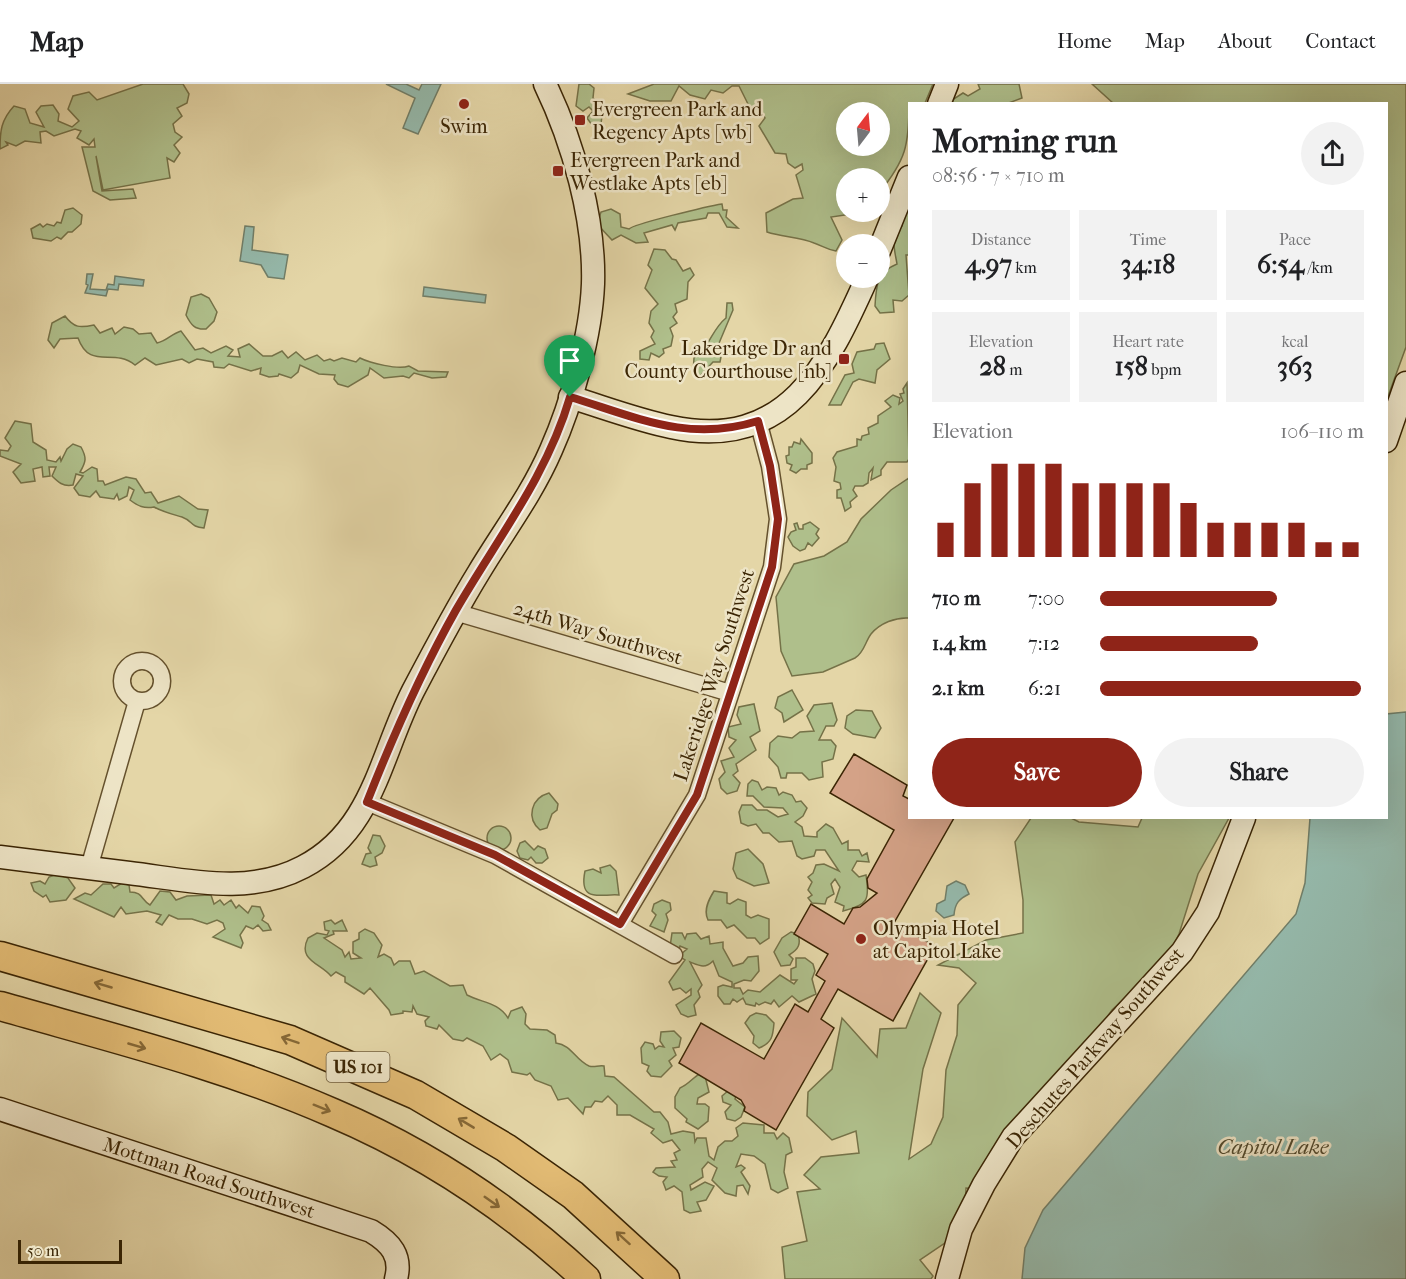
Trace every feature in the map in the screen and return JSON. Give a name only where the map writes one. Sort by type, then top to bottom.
[{"type":"highway","name":"US 101","points":[[0,956],[290,1040],[416,1095],[506,1148],[573,1195],[665,1279]]},
{"type":"highway","name":"US 101","points":[[0,1006],[224,1072],[334,1113],[419,1155],[474,1189],[517,1219],[586,1279]]},
{"type":"street","points":[[0,857],[207,884],[261,882],[281,877],[322,856],[340,841],[357,821],[399,722],[455,612],[537,480],[551,451],[582,358],[593,284],[586,207],[562,119],[545,84]]},
{"type":"street","points":[[940,102],[947,84]]},
{"type":"street","points":[[886,234],[908,179]]},
{"type":"street","points":[[570,397],[670,427],[695,431],[735,428],[758,421],[783,408],[814,380],[831,355],[862,288]]},
{"type":"street","points":[[1388,435],[1406,383]]},
{"type":"street","name":"Lakeridge Way Southwest","points":[[620,924],[697,795],[762,599],[776,542],[778,519],[770,466],[758,421]]},
{"type":"street","name":"24th Way Southwest","points":[[455,612],[730,693]]},
{"type":"street","points":[[89,868],[137,701]]},
{"type":"street","points":[[367,802],[495,855],[674,955]]},
{"type":"street","name":"Deschutes Parkway Southwest","points":[[947,1279],[961,1229],[984,1184],[1013,1137],[1182,952],[1208,912],[1244,819]]},
{"type":"street","name":"Mottman Road Southwest","points":[[0,1109],[371,1231],[391,1246],[397,1257],[397,1274]]},
{"type":"green space","points":[[143,84],[183,84],[189,94],[187,103],[177,108],[182,116],[173,124],[175,132],[182,137],[174,145],[180,153],[174,162],[167,158],[170,178],[103,190],[96,156],[102,191],[133,189],[136,198],[110,200],[93,191],[82,147],[95,147],[94,139],[89,145],[77,138],[81,131],[75,129],[54,136],[46,131],[40,132],[41,143],[25,141],[16,146],[6,142],[8,145],[0,149],[2,126],[14,106],[25,109],[30,123],[44,127],[36,112],[41,106],[53,105],[59,114],[58,121],[72,127],[79,121],[68,109],[73,96],[89,92],[97,100]]},
{"type":"green space","points":[[579,84],[589,84],[594,88],[593,98],[599,105],[595,109],[602,115],[601,124],[592,125],[587,118],[593,111],[589,107],[583,111],[576,106]]},
{"type":"green space","points":[[654,84],[933,84],[925,102],[908,102],[907,141],[900,161],[890,178],[890,168],[836,168],[836,216],[831,217],[839,234],[836,234],[836,251],[809,241],[767,232],[766,213],[793,199],[803,198],[796,175],[803,170],[802,164],[795,168],[788,163],[786,154],[775,153],[759,126],[765,118],[759,106],[755,109],[749,106],[739,86],[732,86],[723,93],[711,90],[705,99],[690,95],[679,86],[671,101],[650,101],[628,94]]},
{"type":"green space","points":[[978,84],[1019,84],[1022,98],[1011,102],[953,102],[952,100],[963,93],[968,96],[980,89]]},
{"type":"green space","points":[[1092,84],[1406,84],[1406,347],[1388,396],[1388,102],[1112,102]]},
{"type":"green space","points":[[722,204],[723,210],[727,210],[726,217],[738,228],[727,227],[719,213],[708,213],[706,218],[678,223],[675,230],[672,225],[644,233],[648,242],[636,243],[621,235],[612,240],[597,224],[601,212],[611,209],[620,214],[621,227],[629,229],[657,219]]},
{"type":"green space","points":[[73,208],[82,215],[81,224],[72,232],[68,232],[61,239],[57,237],[51,241],[33,238],[31,229],[40,224],[43,227],[47,224],[54,226],[57,222],[61,223],[65,210]]},
{"type":"green space","points":[[904,211],[908,211],[908,255],[906,255],[908,296],[902,301],[893,300],[894,312],[880,313],[875,306],[877,288],[890,288],[890,267],[897,264],[894,239],[902,226]]},
{"type":"green space","points":[[654,249],[665,250],[672,259],[676,260],[683,271],[690,268],[694,275],[688,282],[687,299],[675,304],[677,312],[673,317],[677,323],[670,328],[673,336],[671,346],[663,349],[664,353],[659,357],[651,353],[649,360],[640,359],[640,351],[655,344],[651,337],[654,331],[649,323],[651,311],[658,304],[645,288],[652,270],[648,265]]},
{"type":"green space","points":[[201,294],[209,298],[217,312],[214,321],[206,329],[194,326],[186,315],[191,297]]},
{"type":"green space","points":[[727,303],[732,303],[733,310],[717,348],[722,352],[720,362],[713,362],[700,376],[693,374],[694,358],[704,349],[717,327],[726,318]]},
{"type":"green space","points":[[65,316],[71,323],[78,326],[94,325],[100,333],[112,328],[115,334],[124,327],[133,329],[139,334],[151,333],[157,343],[181,331],[195,350],[203,348],[211,353],[226,346],[233,350],[228,356],[240,357],[238,349],[249,344],[263,356],[272,356],[282,351],[288,358],[296,352],[305,360],[317,355],[324,361],[342,358],[356,362],[360,358],[384,365],[409,366],[418,371],[448,372],[446,377],[432,378],[414,373],[409,378],[403,376],[384,378],[370,368],[368,375],[348,387],[338,384],[334,379],[335,375],[319,374],[300,365],[298,372],[291,378],[279,374],[269,377],[260,374],[261,368],[251,371],[229,364],[224,368],[214,367],[213,362],[197,359],[189,363],[182,359],[156,365],[145,358],[135,365],[127,360],[89,354],[78,338],[60,339],[54,348],[48,340],[52,323]]},
{"type":"green space","points":[[884,343],[890,359],[877,370],[875,383],[859,379],[853,382],[841,405],[829,405],[845,375],[854,373],[852,364],[857,352],[874,349],[876,344]]},
{"type":"green space","points":[[907,383],[908,460],[887,462],[881,470],[881,475],[871,480],[873,468],[869,473],[868,483],[855,486],[853,490],[857,496],[850,502],[851,507],[845,511],[841,498],[837,498],[837,490],[841,489],[840,483],[834,481],[836,467],[833,458],[837,452],[857,446],[857,439],[861,440],[862,436],[869,434],[868,428],[878,423],[878,416],[891,407],[885,401],[893,395],[900,398],[899,404],[903,401],[900,394],[904,393],[903,389]]},
{"type":"green space","points":[[15,421],[31,424],[33,442],[46,450],[47,460],[56,462],[60,457],[61,461],[67,449],[73,444],[81,447],[85,460],[80,472],[83,473],[92,467],[97,469],[98,481],[103,481],[105,485],[126,477],[136,479],[145,493],[151,492],[158,503],[179,496],[198,509],[208,510],[204,528],[154,507],[136,504],[130,500],[134,490],[129,487],[127,496],[119,500],[117,494],[114,499],[100,497],[96,491],[90,497],[79,495],[74,488],[83,476],[76,474],[73,485],[64,485],[52,476],[56,467],[49,467],[50,476],[43,477],[42,467],[33,469],[35,481],[21,483],[13,472],[21,464],[0,456],[0,450],[8,451],[11,446],[5,438]]},
{"type":"green space","points":[[801,439],[812,453],[812,463],[807,465],[807,469],[801,469],[796,473],[790,470],[792,465],[787,463],[786,456],[789,455],[789,447],[792,447],[794,442],[800,444]]},
{"type":"green space","points":[[908,479],[908,618],[894,620],[879,627],[871,634],[855,658],[823,672],[792,676],[781,651],[776,597],[794,564],[824,556],[847,542],[861,519],[891,490]]},
{"type":"green space","points":[[810,522],[819,529],[816,534],[819,538],[812,546],[808,543],[805,549],[800,551],[793,546],[788,537],[796,530],[794,524],[797,523],[799,529],[803,529],[803,525]]},
{"type":"green space","points":[[792,690],[803,710],[784,722],[782,713],[775,708],[778,697]]},
{"type":"green space","points":[[832,703],[837,720],[834,726],[826,726],[819,740],[831,740],[836,746],[833,759],[822,762],[823,777],[809,780],[802,773],[787,773],[786,778],[781,778],[778,767],[769,757],[770,743],[778,736],[792,738],[800,732],[814,731],[807,716],[814,705]]},
{"type":"green space","points":[[754,704],[760,731],[750,737],[756,750],[736,764],[738,771],[733,775],[740,783],[737,791],[727,794],[721,788],[719,779],[725,772],[721,761],[734,757],[729,748],[736,740],[729,737],[728,727],[741,724],[737,715],[739,707]]},
{"type":"green space","points":[[856,710],[872,711],[881,728],[875,738],[853,734],[845,728],[847,716]]},
{"type":"green space","points":[[752,780],[758,782],[762,790],[767,787],[776,788],[779,795],[783,792],[792,795],[796,802],[801,801],[807,808],[803,816],[795,822],[802,827],[804,836],[817,837],[817,832],[826,824],[833,828],[842,844],[848,841],[848,850],[859,850],[862,856],[867,853],[869,862],[857,861],[852,870],[859,877],[866,875],[868,890],[862,904],[843,911],[844,906],[835,902],[840,887],[835,879],[831,884],[834,894],[827,898],[825,904],[812,903],[808,898],[812,895],[808,890],[812,882],[808,877],[813,873],[816,865],[824,864],[839,871],[825,850],[816,850],[814,856],[802,859],[797,856],[792,841],[779,842],[769,833],[763,833],[756,824],[748,826],[741,823],[739,812],[742,805],[752,805],[757,810],[767,810],[778,817],[788,814],[783,808],[764,807],[753,796],[747,796],[748,784]]},
{"type":"green space","points":[[549,793],[558,804],[557,810],[552,814],[547,828],[540,830],[533,820],[532,809],[538,799]]},
{"type":"green space","points":[[1030,819],[1073,819],[1079,822],[1138,827],[1142,819],[1228,819],[1198,874],[1179,934],[1167,958],[1112,1010],[988,1189],[966,1188],[964,1230],[920,1260],[933,1276],[931,1279],[785,1279],[782,1247],[807,1241],[797,1192],[820,1189],[804,1175],[821,1157],[859,1153],[856,1131],[832,1140],[807,1116],[808,1092],[832,1069],[842,1018],[877,1057],[880,1029],[906,1028],[920,993],[941,1013],[923,1069],[909,1159],[931,1144],[943,1117],[946,1070],[957,1035],[958,1005],[976,983],[959,968],[938,965],[986,940],[1023,933],[1023,900],[1015,842]]},
{"type":"green space","points":[[499,826],[508,829],[511,838],[508,847],[499,850],[490,847],[487,838],[490,829]]},
{"type":"green space","points":[[373,835],[380,836],[385,846],[382,853],[375,857],[377,865],[370,867],[362,864],[366,854],[371,853],[368,848]]},
{"type":"green space","points":[[525,841],[534,850],[538,846],[545,849],[548,858],[542,863],[536,863],[531,857],[528,860],[520,858],[517,851],[520,843]]},
{"type":"green space","points":[[748,849],[763,864],[769,883],[754,886],[737,878],[733,869],[736,853]]},
{"type":"green space","points":[[610,865],[616,871],[619,895],[588,893],[584,882],[585,871],[593,869],[601,873],[600,868]]},
{"type":"green space","points":[[57,874],[68,878],[75,888],[66,900],[50,902],[46,895],[43,897],[34,891],[31,883],[40,881],[45,884],[49,877]]},
{"type":"green space","points":[[122,883],[129,885],[130,892],[140,895],[150,905],[160,891],[170,892],[176,900],[187,896],[211,895],[214,904],[220,900],[224,905],[231,900],[236,908],[239,905],[248,913],[252,906],[260,907],[264,916],[262,920],[271,930],[263,931],[258,925],[253,929],[246,926],[240,935],[243,943],[241,948],[213,937],[225,929],[223,923],[217,920],[207,924],[192,919],[178,919],[169,915],[162,925],[156,922],[161,915],[147,911],[126,914],[121,907],[114,917],[74,899],[85,893],[91,895],[103,884],[111,884],[114,888]]},
{"type":"green space","points":[[714,891],[727,893],[727,903],[730,904],[738,899],[746,902],[746,915],[751,918],[758,915],[769,919],[769,938],[760,944],[755,938],[747,938],[734,925],[727,928],[721,920],[708,920],[706,909]]},
{"type":"green space","points":[[662,900],[670,903],[671,910],[666,914],[668,920],[664,932],[650,926],[656,915],[652,911],[654,904]]},
{"type":"green space","points":[[331,920],[335,924],[342,920],[347,931],[333,931],[334,934],[324,938],[342,950],[345,957],[349,952],[351,959],[361,958],[353,953],[353,942],[359,939],[359,933],[365,929],[374,933],[382,945],[378,957],[384,954],[391,958],[394,965],[399,961],[410,961],[415,974],[424,971],[450,986],[463,985],[467,995],[495,1006],[508,1018],[511,1011],[522,1007],[526,1014],[525,1024],[530,1029],[547,1030],[555,1035],[556,1043],[566,1047],[591,1067],[604,1066],[605,1076],[614,1077],[654,1112],[660,1112],[668,1122],[671,1134],[683,1131],[694,1133],[695,1142],[697,1138],[706,1138],[709,1156],[714,1160],[718,1147],[725,1141],[732,1141],[738,1136],[736,1128],[743,1123],[764,1125],[764,1133],[774,1133],[777,1139],[783,1133],[789,1138],[792,1152],[786,1155],[784,1172],[788,1188],[778,1193],[771,1189],[765,1164],[754,1156],[741,1154],[736,1167],[741,1165],[745,1168],[741,1172],[750,1186],[748,1194],[743,1185],[737,1186],[736,1196],[725,1193],[712,1180],[717,1168],[708,1162],[702,1169],[703,1177],[690,1185],[691,1190],[705,1182],[714,1186],[706,1200],[697,1202],[701,1211],[690,1213],[684,1210],[682,1192],[674,1186],[666,1190],[663,1182],[667,1177],[653,1172],[656,1168],[675,1167],[671,1161],[677,1160],[674,1153],[680,1150],[672,1140],[663,1143],[651,1133],[654,1129],[630,1115],[617,1115],[617,1105],[608,1096],[602,1102],[595,1101],[591,1107],[585,1107],[583,1114],[568,1098],[558,1100],[551,1086],[535,1080],[530,1073],[527,1075],[512,1072],[508,1060],[500,1054],[491,1060],[483,1046],[467,1038],[463,1041],[453,1039],[439,1025],[437,1029],[426,1026],[425,1021],[429,1017],[417,1014],[413,1006],[412,1012],[403,1011],[403,1013],[391,1015],[370,988],[364,994],[345,982],[345,977],[336,972],[331,976],[308,956],[305,945],[308,938],[317,933],[327,935],[329,931],[325,930],[324,922]]},
{"type":"green space","points":[[791,932],[798,934],[798,946],[789,955],[793,959],[790,965],[781,966],[774,952],[782,938]]},
{"type":"green space","points":[[672,933],[682,933],[685,939],[687,934],[696,933],[701,939],[709,936],[710,944],[723,942],[723,948],[733,966],[743,963],[748,957],[758,956],[759,971],[751,981],[744,980],[734,984],[734,988],[740,988],[743,994],[748,990],[760,992],[780,975],[794,984],[797,980],[791,980],[791,969],[796,967],[796,958],[805,958],[813,964],[815,971],[812,979],[816,994],[799,1002],[792,996],[779,1007],[774,1000],[771,1004],[756,1003],[755,1006],[746,1004],[743,998],[737,1002],[733,999],[730,1004],[724,1004],[718,996],[718,987],[723,985],[732,987],[732,982],[719,976],[713,961],[702,966],[690,962],[702,985],[698,991],[700,997],[694,1005],[696,1015],[688,1017],[681,1014],[676,1005],[691,995],[691,989],[686,993],[680,988],[673,990],[669,982],[685,960],[679,956],[687,949],[680,946],[678,951],[670,947]]},
{"type":"green space","points":[[756,1013],[766,1015],[774,1023],[771,1038],[767,1044],[759,1048],[753,1043],[754,1036],[745,1023],[750,1016]]},
{"type":"green space","points":[[674,1031],[681,1038],[679,1047],[673,1048],[676,1055],[669,1061],[672,1066],[661,1077],[651,1076],[647,1071],[649,1066],[642,1063],[641,1048],[645,1042],[653,1044],[655,1049],[659,1046],[664,1047],[660,1041],[661,1032]]},
{"type":"green space","points":[[704,1072],[709,1092],[698,1098],[697,1104],[705,1104],[709,1107],[708,1121],[698,1129],[686,1122],[687,1119],[675,1108],[675,1097],[680,1088]]},
{"type":"green space","points":[[729,1090],[737,1093],[735,1099],[745,1107],[741,1117],[735,1121],[727,1119],[725,1112],[731,1105],[723,1102],[722,1096]]},
{"type":"water","points":[[386,84],[406,84],[419,90],[422,84],[441,84],[418,134],[403,128],[415,98]]},
{"type":"water","points":[[245,226],[254,227],[252,250],[288,255],[284,279],[268,277],[261,265],[240,261]]},
{"type":"water","points":[[87,274],[93,274],[90,289],[106,290],[108,284],[114,285],[115,276],[144,280],[143,286],[119,284],[118,290],[108,289],[106,296],[85,293],[88,285],[86,284]]},
{"type":"water","points":[[424,287],[486,295],[485,303],[423,296]]},
{"type":"water","name":"Capitol Lake","points":[[1406,712],[1406,1279],[1022,1279],[1025,1248],[1043,1210],[1296,914],[1305,883],[1310,819],[1388,819],[1388,714]]},
{"type":"water","points":[[956,881],[965,885],[969,894],[958,902],[954,915],[944,918],[936,911],[937,904],[945,900],[947,886]]},
{"type":"building","name":"Olympia Hotel at Capitol Lake","points":[[854,754],[907,785],[903,796],[908,798],[908,819],[953,819],[894,923],[935,946],[893,1021],[838,989],[821,1019],[834,1028],[776,1130],[744,1111],[745,1107],[741,1100],[679,1063],[701,1023],[764,1059],[795,1004],[808,1012],[825,981],[816,975],[828,954],[794,934],[811,904],[844,924],[853,908],[860,907],[877,893],[868,888],[867,879],[894,830],[830,793]]},
{"type":"place","name":"Swim","points":[[464,104]]},
{"type":"place","name":"Evergreen Park and Regency Apts [wb]","points":[[580,120]]},
{"type":"place","name":"Evergreen Park and Westlake Apts [eb]","points":[[558,171]]},
{"type":"place","name":"Lakeridge Dr and County Courthouse [nb]","points":[[844,359]]},
{"type":"place","name":"Olympia Hotel at Capitol Lake","points":[[861,939]]},
{"type":"route","points":[[570,397],[670,427],[695,431],[735,428],[758,421],[770,466],[778,519],[772,567],[701,786],[680,827],[642,883],[620,924],[495,855],[425,824],[367,802],[412,694],[455,612],[537,480],[551,451],[570,397]]}]
